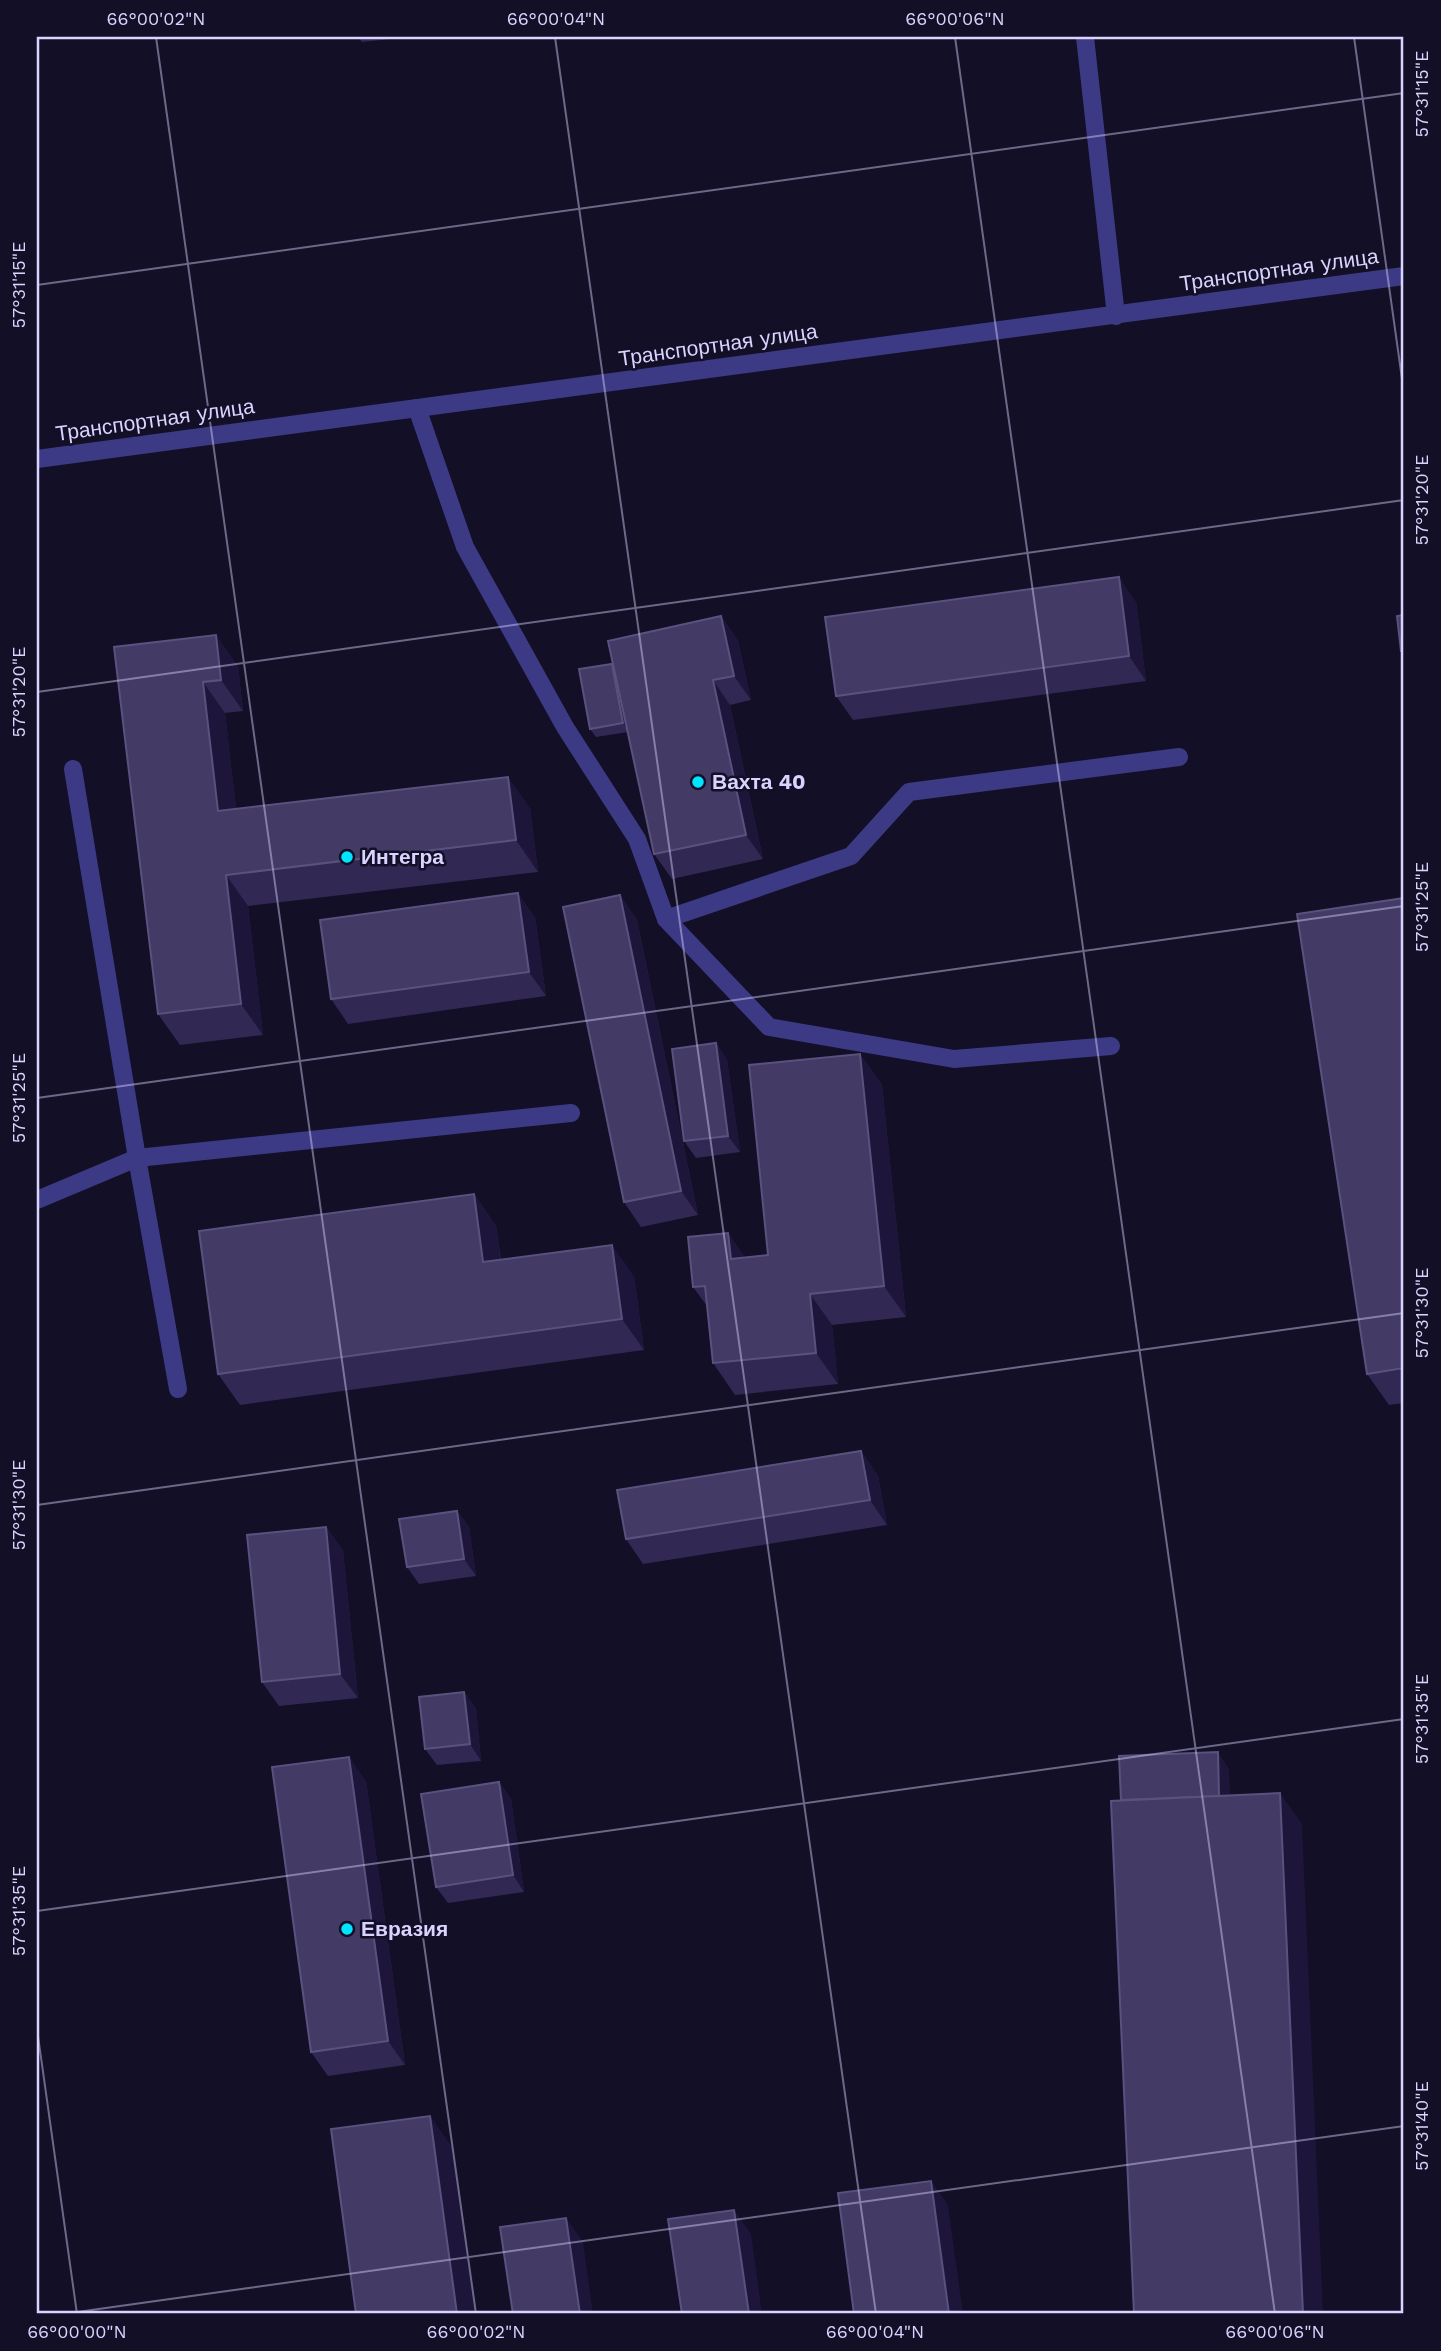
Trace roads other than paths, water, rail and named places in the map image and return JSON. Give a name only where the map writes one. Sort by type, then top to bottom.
[{"type":"street","points":[[1085,37],[1116,316]]},
{"type":"street","name":"Транспортная улица","points":[[37,459],[1404,276]]},
{"type":"street","points":[[417,408],[465,547],[565,727],[636,839],[666,919],[769,1027],[954,1059],[1111,1046]]},
{"type":"street","points":[[666,919],[851,856],[909,792],[1179,757]]},
{"type":"street","points":[[73,769],[178,1389]]},
{"type":"street","points":[[37,1199],[137,1158],[572,1112]]},
{"type":"place","name":"Вахта 40","points":[[698,782]]},
{"type":"place","name":"Интегра","points":[[347,857]]},
{"type":"place","name":"Евразия","points":[[347,1929]]}]
